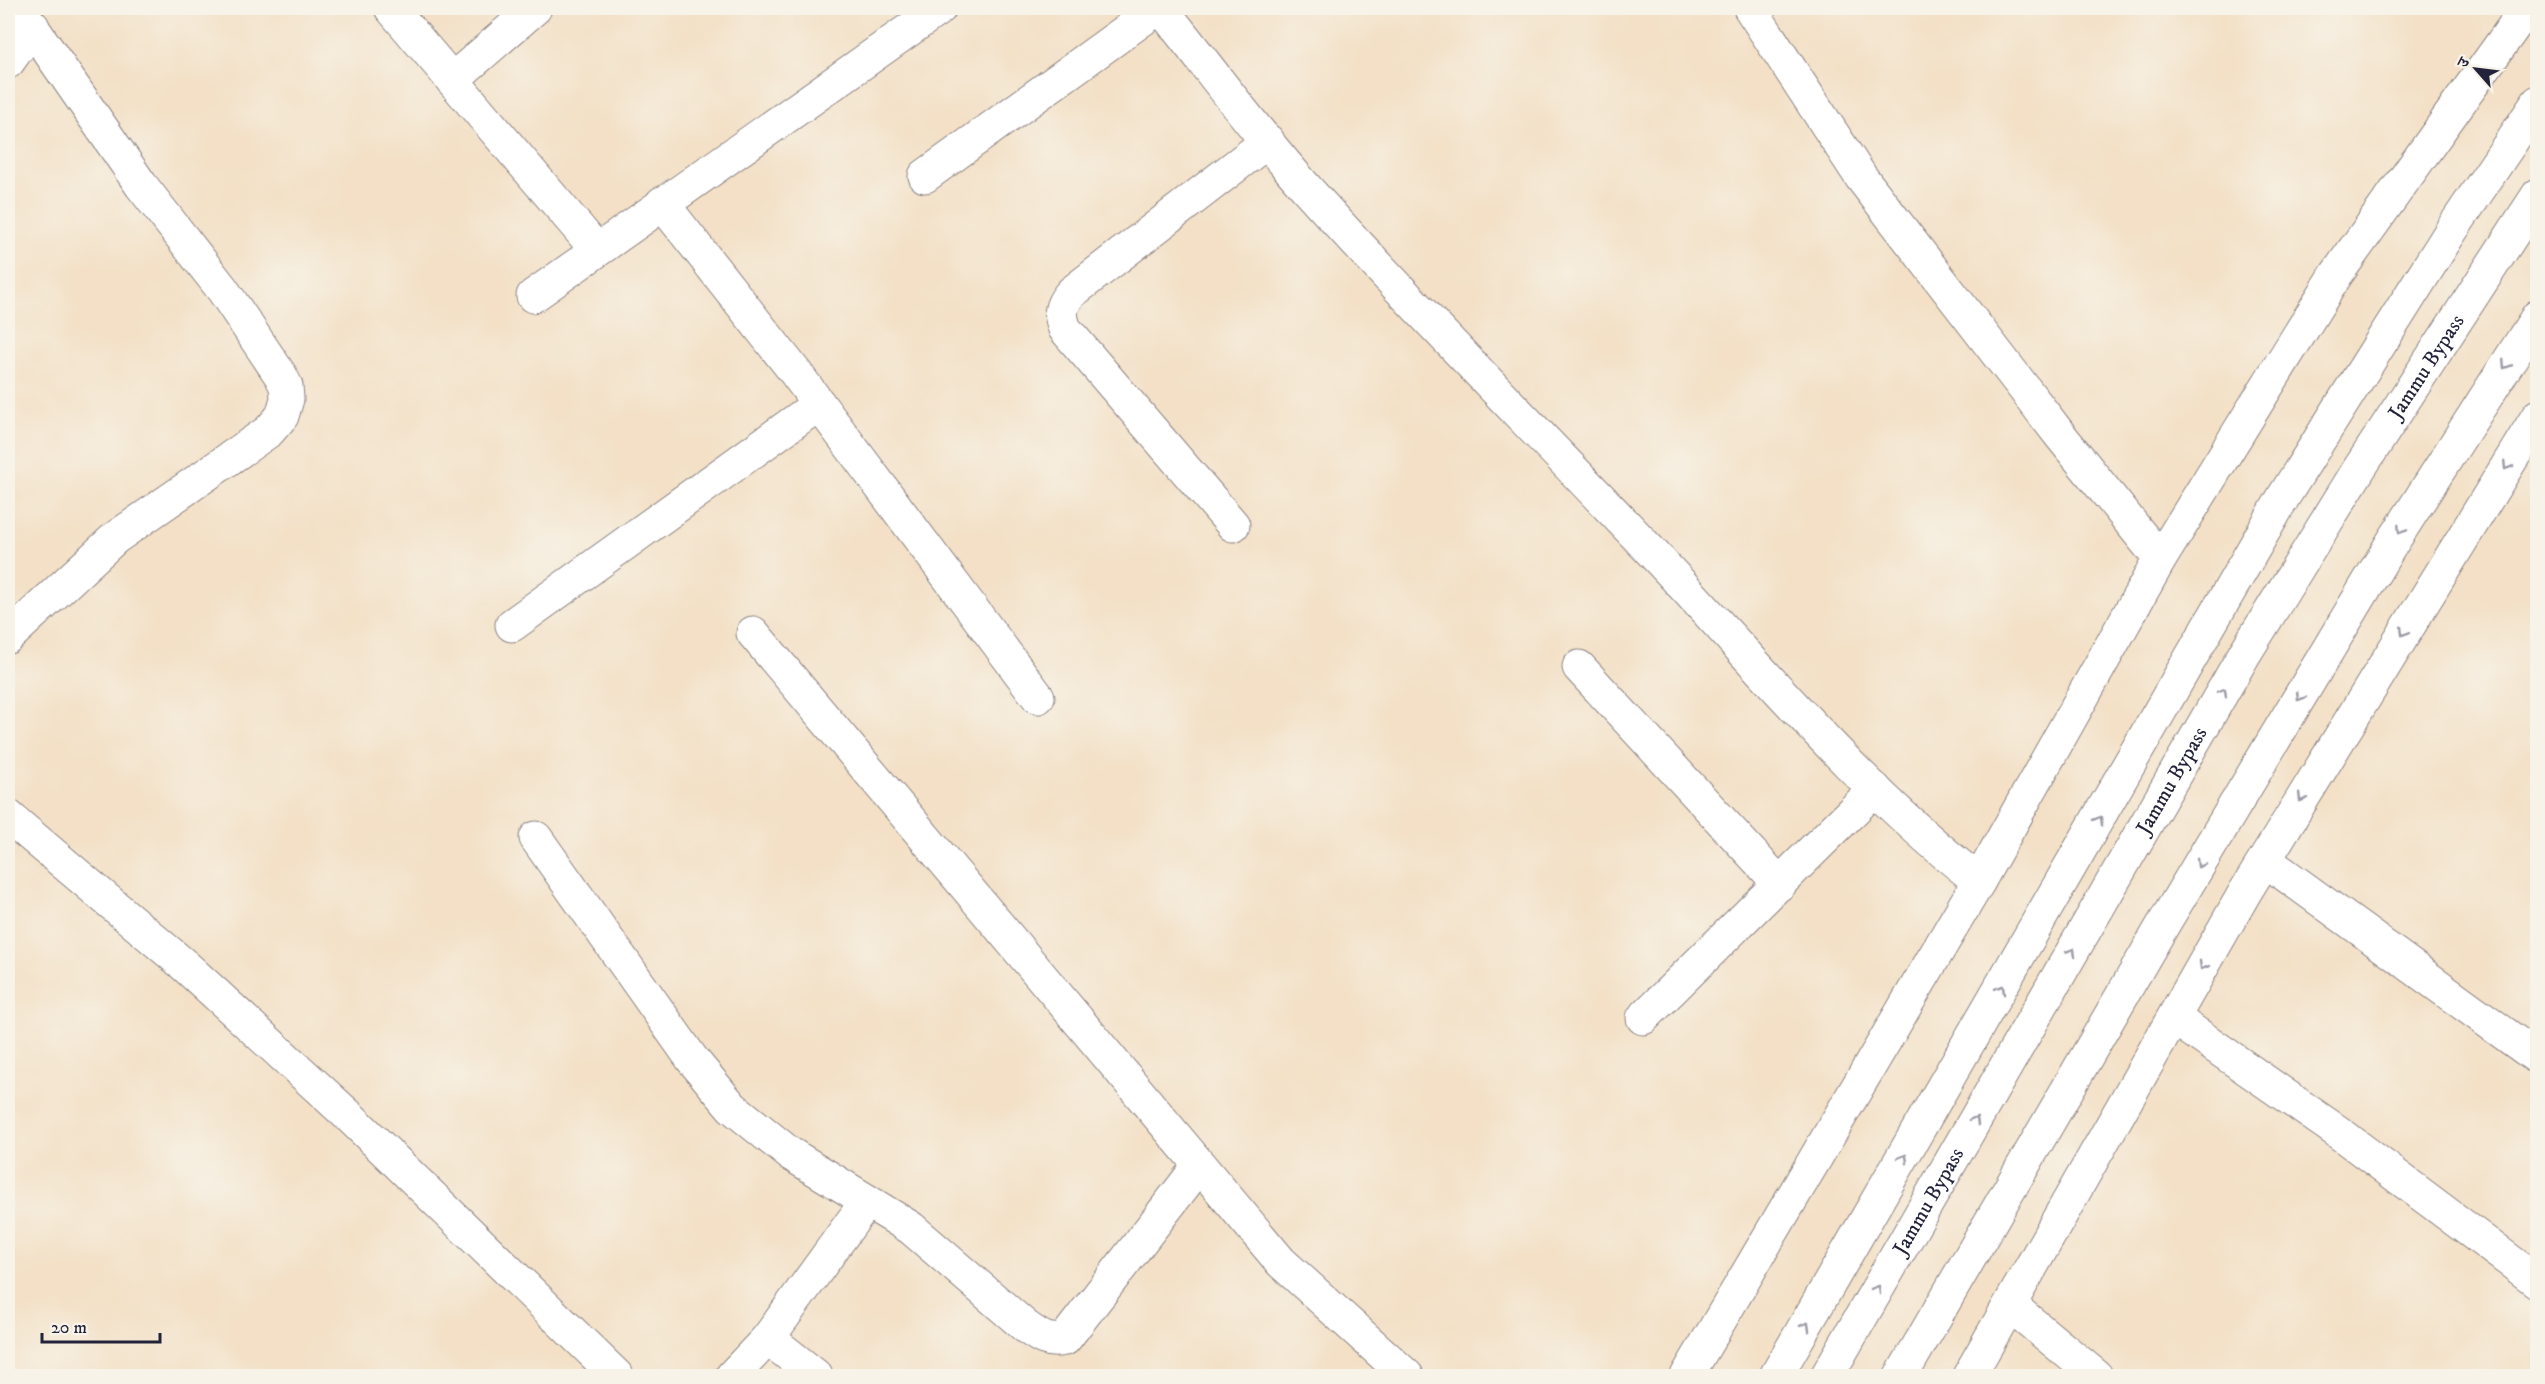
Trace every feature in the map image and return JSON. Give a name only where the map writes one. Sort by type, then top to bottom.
[{"type":"main road","points":[[391,8],[597,250]]},
{"type":"main road","points":[[452,80],[535,8]]},
{"type":"main road","points":[[533,296],[940,8]]},
{"type":"main road","points":[[925,176],[1160,8],[1307,188],[1647,547],[1811,725],[1935,847],[1979,881]]},
{"type":"main road","points":[[1750,8],[1862,177],[2160,559]]},
{"type":"main road","points":[[1687,1377],[1979,881],[2160,559],[2336,275],[2527,8]]},
{"type":"main road","points":[[8,62],[26,17]]},
{"type":"main road","points":[[8,637],[115,538],[269,431],[282,416],[287,399],[286,386],[262,345],[223,290],[141,185],[26,17]]},
{"type":"main road","points":[[1776,1377],[2284,496],[2454,228],[2538,102]]},
{"type":"main road","points":[[1233,525],[1065,329],[1059,315],[1062,303],[1071,293],[1268,141]]},
{"type":"main road","name":"Jammu Bypass","points":[[1827,1377],[2251,644],[2359,469],[2538,195]]},
{"type":"main road","points":[[662,203],[819,404],[1038,697]]},
{"type":"main road","points":[[1900,1377],[2157,936],[2374,573],[2538,316]]},
{"type":"main road","points":[[512,625],[819,404]]},
{"type":"main road","points":[[1969,1377],[2265,860],[2538,416]]},
{"type":"main road","points":[[753,633],[1281,1262],[1407,1377]]},
{"type":"main road","points":[[1579,667],[1780,884]]},
{"type":"main road","points":[[1643,1018],[1875,789]]},
{"type":"main road","points":[[8,816],[183,964],[350,1117],[617,1377]]},
{"type":"main road","points":[[536,838],[692,1059],[732,1107],[789,1153],[911,1228],[1026,1327],[1044,1339],[1054,1342],[1065,1339],[1199,1166]]},
{"type":"main road","points":[[2265,860],[2538,1058]]},
{"type":"main road","points":[[2174,1018],[2338,1132],[2538,1282]]},
{"type":"main road","points":[[732,1377],[768,1338],[867,1201]]},
{"type":"main road","points":[[2010,1305],[2096,1377]]},
{"type":"main road","points":[[768,1338],[816,1377]]}]
